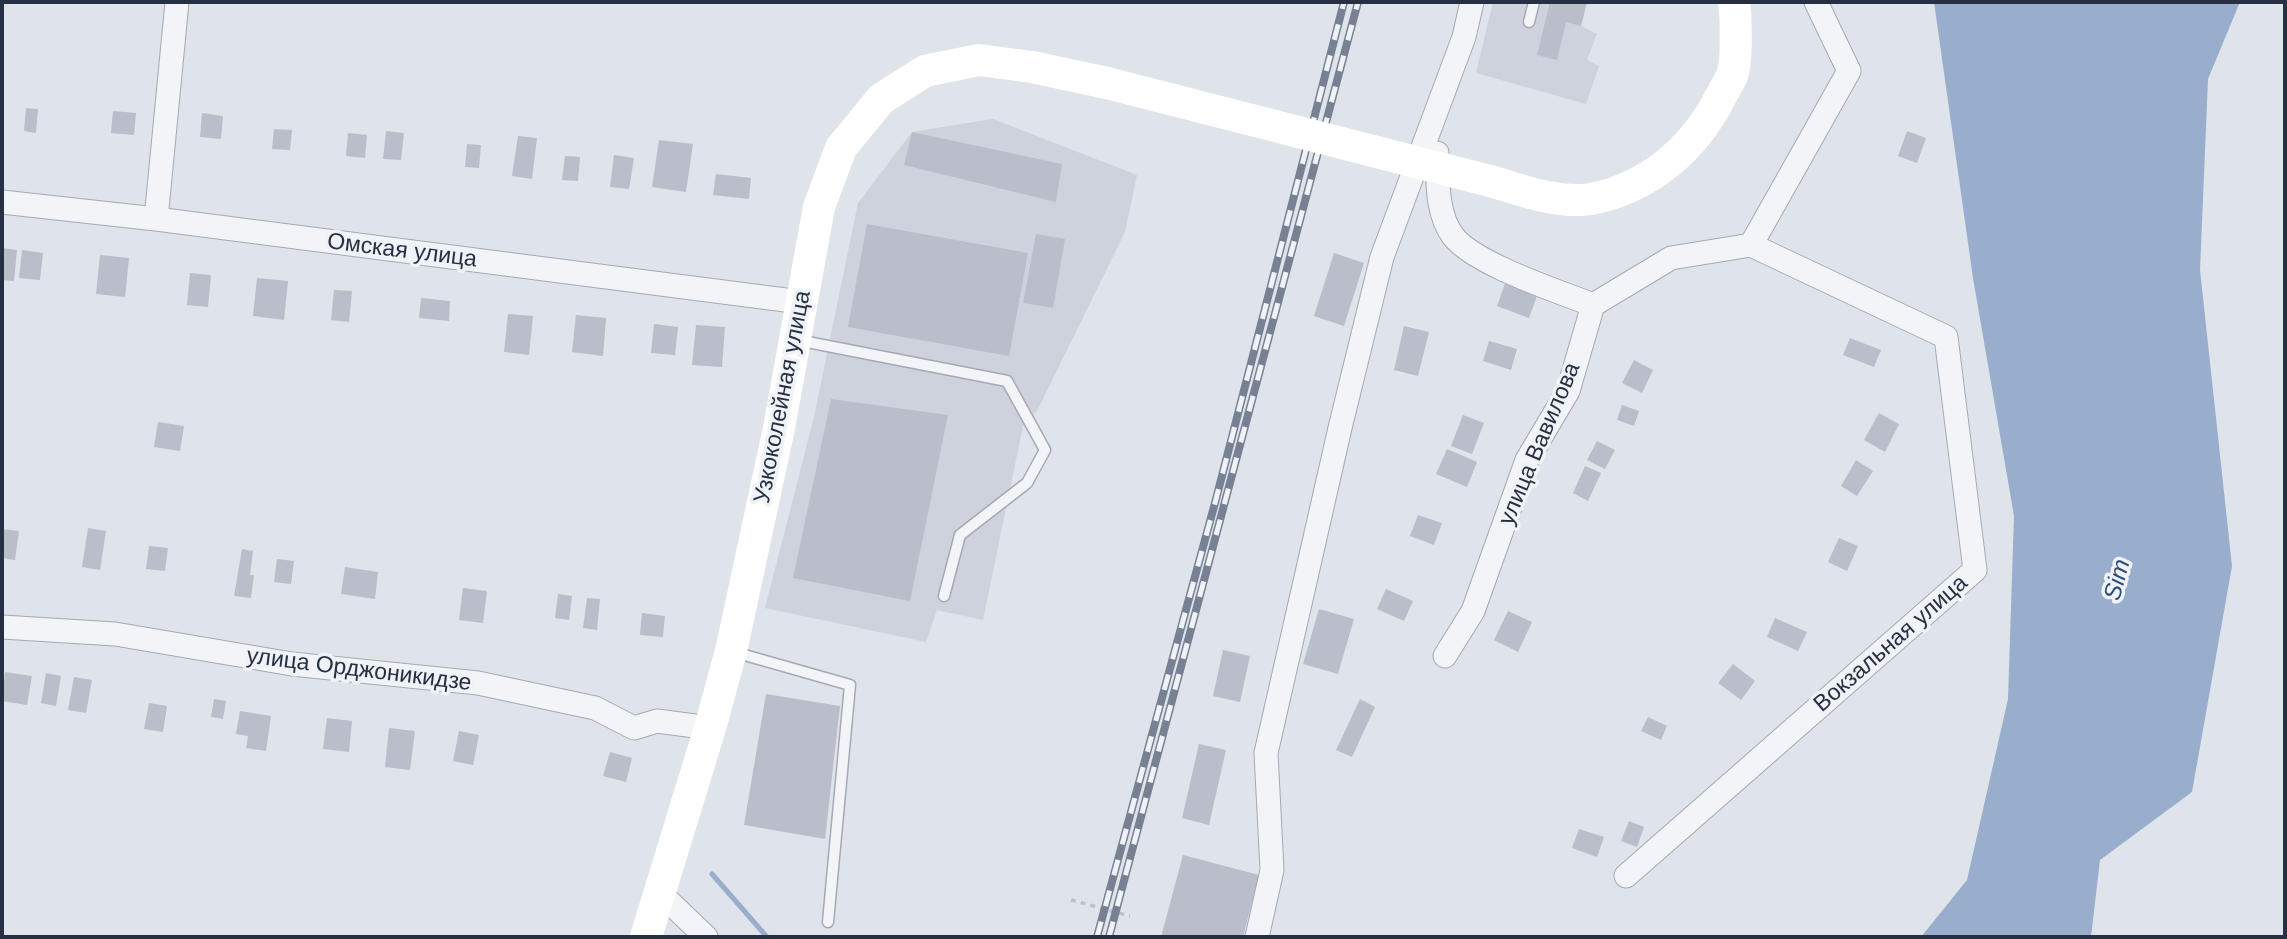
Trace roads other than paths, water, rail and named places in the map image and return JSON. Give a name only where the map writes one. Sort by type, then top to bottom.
[{"type":"street","points":[[156,219],[177,2]]},
{"type":"street","points":[[1257,937],[1272,870],[1266,753],[1340,428],[1382,257],[1464,37],[1472,2]]},
{"type":"street","name":"Узкоколейная улица","points":[[646,937],[731,651],[779,428],[818,207],[841,148],[881,99],[925,71],[979,60],[1032,67],[1107,83],[1556,199],[1589,199],[1626,188],[1654,175],[1683,151],[1714,109],[1734,71],[1734,2]]},
{"type":"street","points":[[1435,115],[1439,204],[1453,236],[1475,256],[1593,305],[1671,258],[1751,245],[1849,71],[1816,2]]},
{"type":"street","name":"Омская улица","points":[[2,202],[156,219],[801,302]]},
{"type":"street","name":"Вокзальная улица","points":[[1626,876],[1975,570],[1946,337],[1751,245]]},
{"type":"street","name":"улица Вавилова","points":[[1445,656],[1473,611],[1527,460],[1568,391],[1593,305]]},
{"type":"street","name":"улица Орджоникидзе","points":[[2,627],[115,634],[292,664],[478,684],[595,708],[634,728],[657,720],[710,728]]},
{"type":"street","points":[[660,893],[706,937]]},
{"type":"lane","points":[[1529,22],[1534,2]]},
{"type":"lane","points":[[794,339],[1007,381],[1045,450],[1027,483],[960,535],[944,596]]},
{"type":"lane","points":[[731,651],[850,685],[828,922]]},
{"type":"water","name":"Sim","points":[[1934,2],[2240,2],[2208,79],[2200,270],[2232,566],[2192,792],[2100,860],[2091,937],[1921,937],[1967,880],[2008,699],[2014,516],[1973,278]]},
{"type":"waterway","points":[[712,874],[767,937]]},
{"type":"railway","points":[[1097,937],[1215,503],[1344,2]]},
{"type":"railway","points":[[1109,937],[1358,2]]}]
